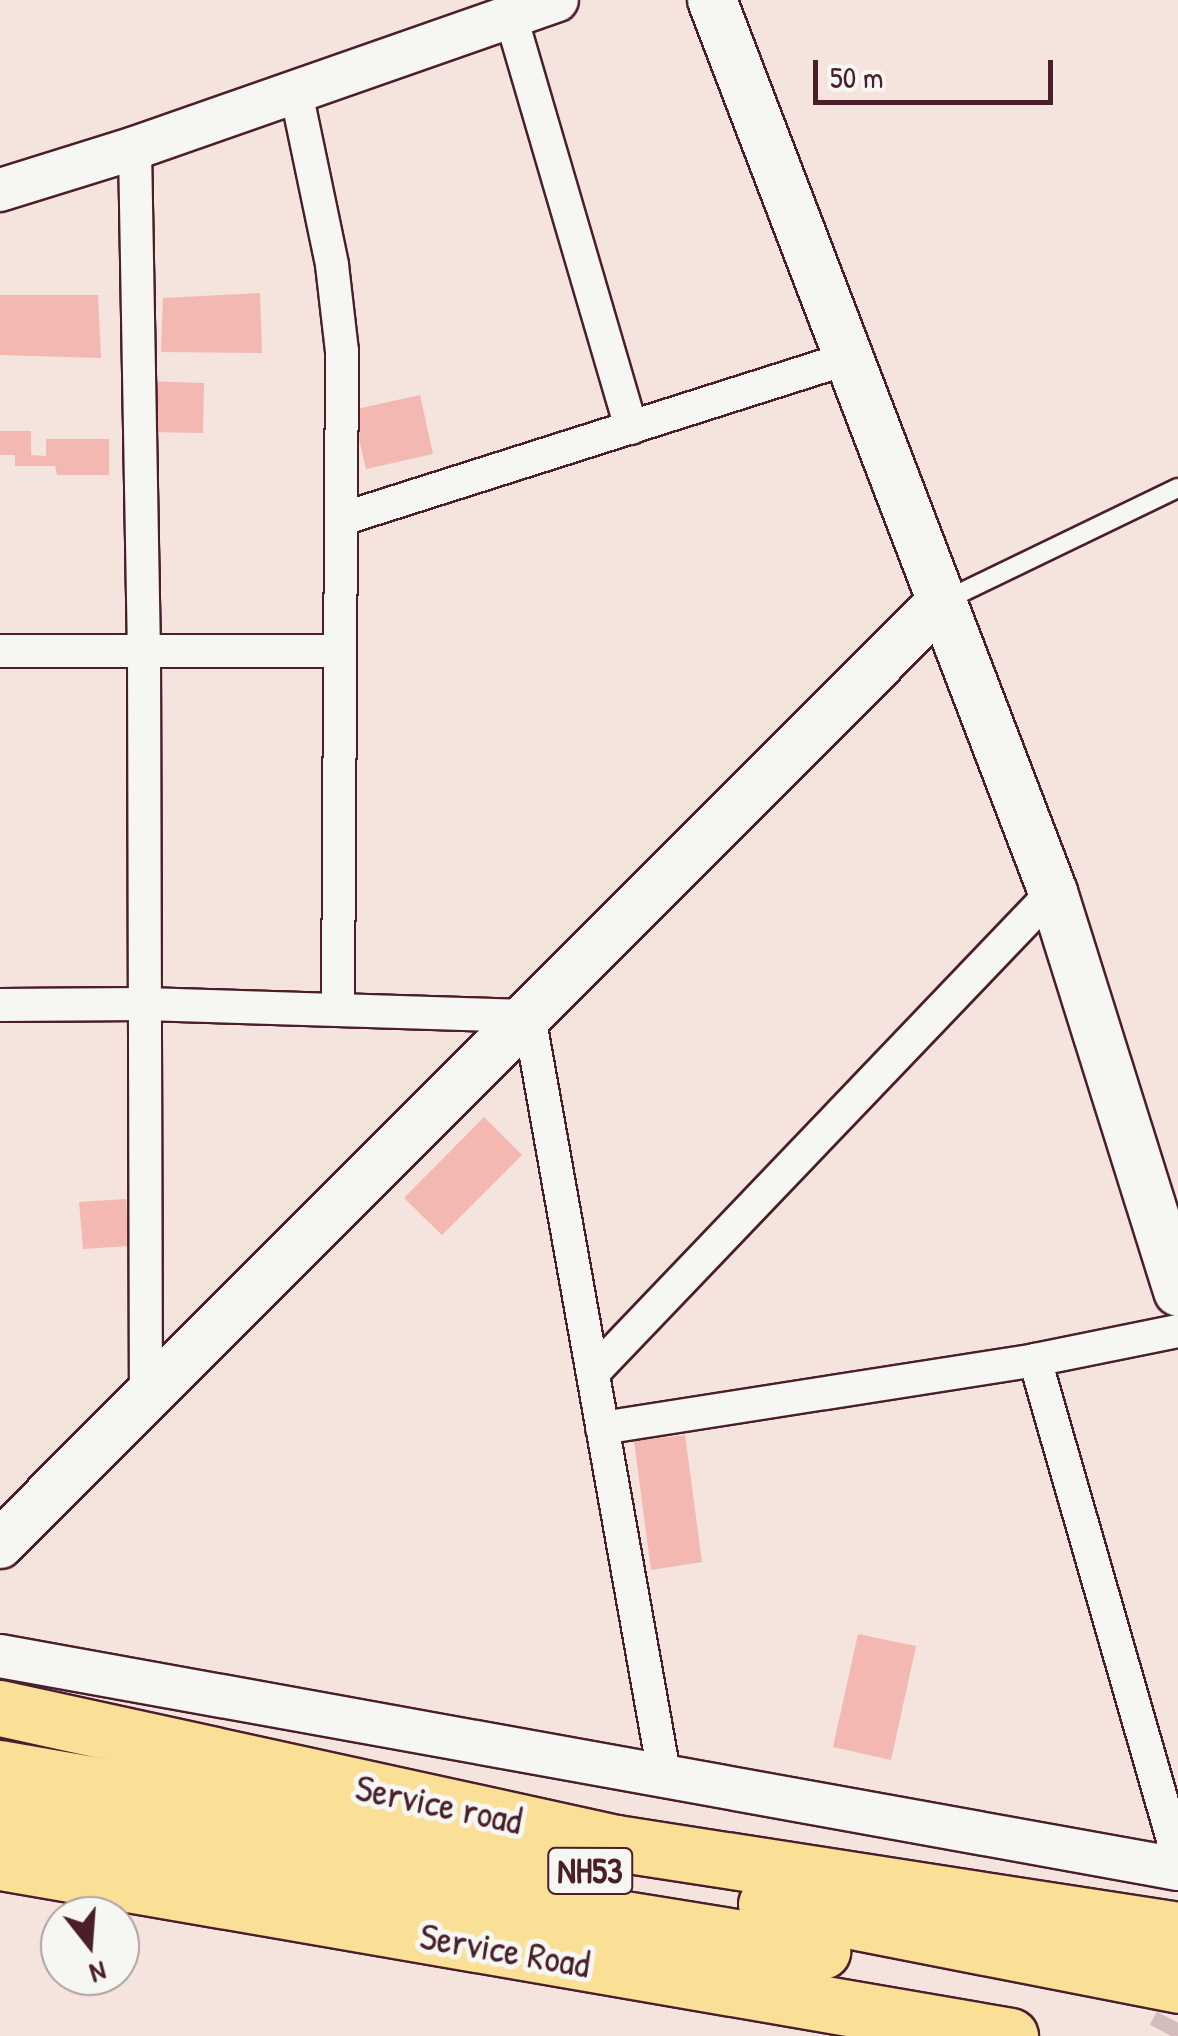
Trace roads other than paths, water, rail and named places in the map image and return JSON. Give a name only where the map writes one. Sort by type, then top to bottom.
[{"type":"highway","name":"Service road","points":[[0,1708],[616,1842],[1178,1930]]},
{"type":"highway","name":"NH53","points":[[0,1768],[683,1887],[1178,1985]]},
{"type":"highway","name":"NH53","points":[[0,1818],[800,1946],[1178,2023]]},
{"type":"highway","name":"Service Road","points":[[0,1862],[1010,2036]]},
{"type":"main road","points":[[712,0],[1053,892],[1178,1292]]},
{"type":"main road","points":[[0,1544],[940,603]]},
{"type":"street","points":[[0,190],[135,148],[557,0]]},
{"type":"street","points":[[512,17],[632,428]]},
{"type":"street","points":[[296,92],[339,306],[342,518],[338,1008]]},
{"type":"street","points":[[135,148],[144,653],[146,1398]]},
{"type":"street","points":[[342,518],[849,358]]},
{"type":"street","points":[[0,650],[339,651]]},
{"type":"street","points":[[592,1374],[1053,892]]},
{"type":"street","points":[[0,1005],[338,1008],[528,1016],[664,1773]]},
{"type":"street","points":[[602,1428],[1035,1360],[1178,1330]]},
{"type":"street","points":[[1035,1360],[1178,1857]]},
{"type":"street","points":[[0,1656],[1178,1868]]},
{"type":"lane","points":[[940,603],[1178,488]]},
{"type":"tunnel","points":[[1171,2036],[1178,2023]]}]
